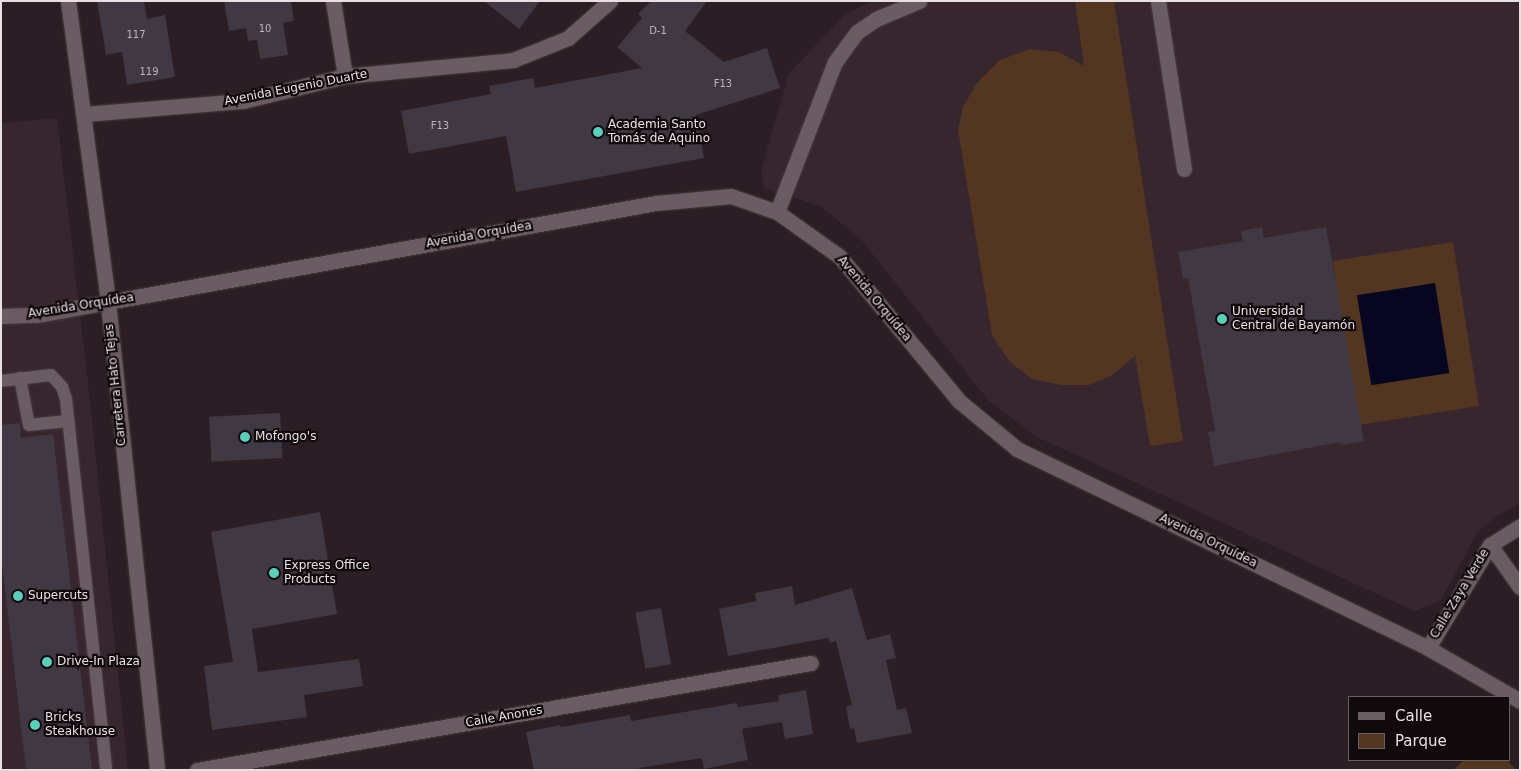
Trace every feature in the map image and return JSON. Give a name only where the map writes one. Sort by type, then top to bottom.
[{"type":"street","name":"Carretera Hato Tejas","points":[[68,1],[108,302],[157,770]]},
{"type":"street","points":[[333,1],[345,76]]},
{"type":"street","name":"Avenida Eugenio Duarte","points":[[84,114],[242,101],[345,76],[512,60],[568,38],[610,1]]},
{"type":"street","points":[[777,212],[835,62],[857,32],[876,19],[919,1]]},
{"type":"street","points":[[1158,1],[1184,169]]},
{"type":"street","name":"Avenida Orquídea","points":[[1,316],[36,315],[656,203],[731,196],[777,212],[840,256],[959,402],[1017,449],[1428,648],[1520,701]]},
{"type":"street","name":"Calle Zaya Verde","points":[[1428,648],[1490,545],[1520,526]]},
{"type":"street","points":[[1490,545],[1520,587]]},
{"type":"street","name":"Calle Anones","points":[[197,770],[811,663]]},
{"type":"lane","points":[[1,381],[50,375],[62,387],[66,399],[106,770]]},
{"type":"lane","points":[[20,378],[29,425],[67,421]]},
{"type":"shaded area","name":"Universidad Central de Bayamón","points":[[874,1],[1520,1],[1520,503],[1497,516],[1477,533],[1441,600],[1414,611],[1035,436],[988,400],[860,238],[820,206],[764,188],[761,171],[789,73],[847,13]]},
{"type":"shaded area","name":"Drive-In Plaza","points":[[57,118],[88,383],[128,770],[1,770],[1,123]]},
{"type":"green space","points":[[1075,1],[1114,1],[1183,441],[1150,446],[1135,356],[1111,376],[1089,385],[1061,385],[1032,379],[1009,361],[992,335],[958,130],[963,107],[977,83],[1000,60],[1030,49],[1059,52],[1084,66]]},
{"type":"green space","points":[[1453,242],[1479,406],[1358,425],[1333,261]]},
{"type":"green space","points":[[1463,761],[1508,761],[1516,770],[1453,770]]},
{"type":"water","points":[[1435,283],[1449,373],[1371,385],[1357,295]]},
{"type":"building","points":[[97,1],[144,1],[147,19],[165,15],[175,77],[127,85],[122,52],[106,55]]},
{"type":"building","points":[[224,1],[291,1],[294,21],[283,23],[288,55],[260,59],[257,40],[248,41],[246,28],[229,31]]},
{"type":"building","points":[[484,1],[540,1],[519,29]]},
{"type":"building","points":[[651,1],[707,1],[685,31],[724,62],[767,48],[780,88],[696,115],[704,158],[516,192],[506,136],[409,154],[401,111],[491,94],[489,86],[533,78],[535,88],[642,68],[617,47],[642,18],[638,14]]},
{"type":"building","points":[[1262,227],[1264,238],[1326,227],[1364,441],[1341,445],[1340,442],[1214,466],[1208,432],[1215,431],[1188,278],[1183,279],[1178,252],[1243,241],[1241,231]]},
{"type":"building","name":"Mofongo's","points":[[280,413],[282,458],[211,462],[209,417]]},
{"type":"building","name":"Drive-In Plaza","points":[[20,423],[21,438],[53,434],[92,770],[26,770],[1,555],[1,425]]},
{"type":"building","points":[[320,512],[337,614],[252,629],[258,672],[359,659],[363,686],[304,695],[307,717],[212,730],[204,666],[233,662],[211,532]]},
{"type":"building","points":[[792,586],[795,605],[852,588],[867,640],[890,634],[896,658],[886,660],[897,710],[906,708],[912,733],[857,743],[854,728],[850,729],[846,706],[852,705],[836,641],[830,643],[828,638],[728,656],[719,609],[756,601],[755,593]]},
{"type":"building","points":[[661,608],[671,664],[645,669],[635,613]]},
{"type":"building","points":[[806,690],[813,734],[785,739],[782,722],[742,729],[748,760],[704,769],[702,758],[639,768],[639,770],[534,770],[526,732],[630,715],[631,721],[737,703],[738,707],[779,701],[778,695]]},
{"type":"place","name":"Academia Santo Tomás de Aquino","points":[[598,132]]},
{"type":"place","name":"Universidad Central de Bayamón","points":[[1222,319]]},
{"type":"place","name":"Mofongo's","points":[[245,437]]},
{"type":"place","name":"Express Office Products","points":[[274,573]]},
{"type":"place","name":"Supercuts","points":[[18,596]]},
{"type":"place","name":"Drive-In Plaza","points":[[47,662]]},
{"type":"place","name":"Bricks Steakhouse","points":[[35,725]]}]
